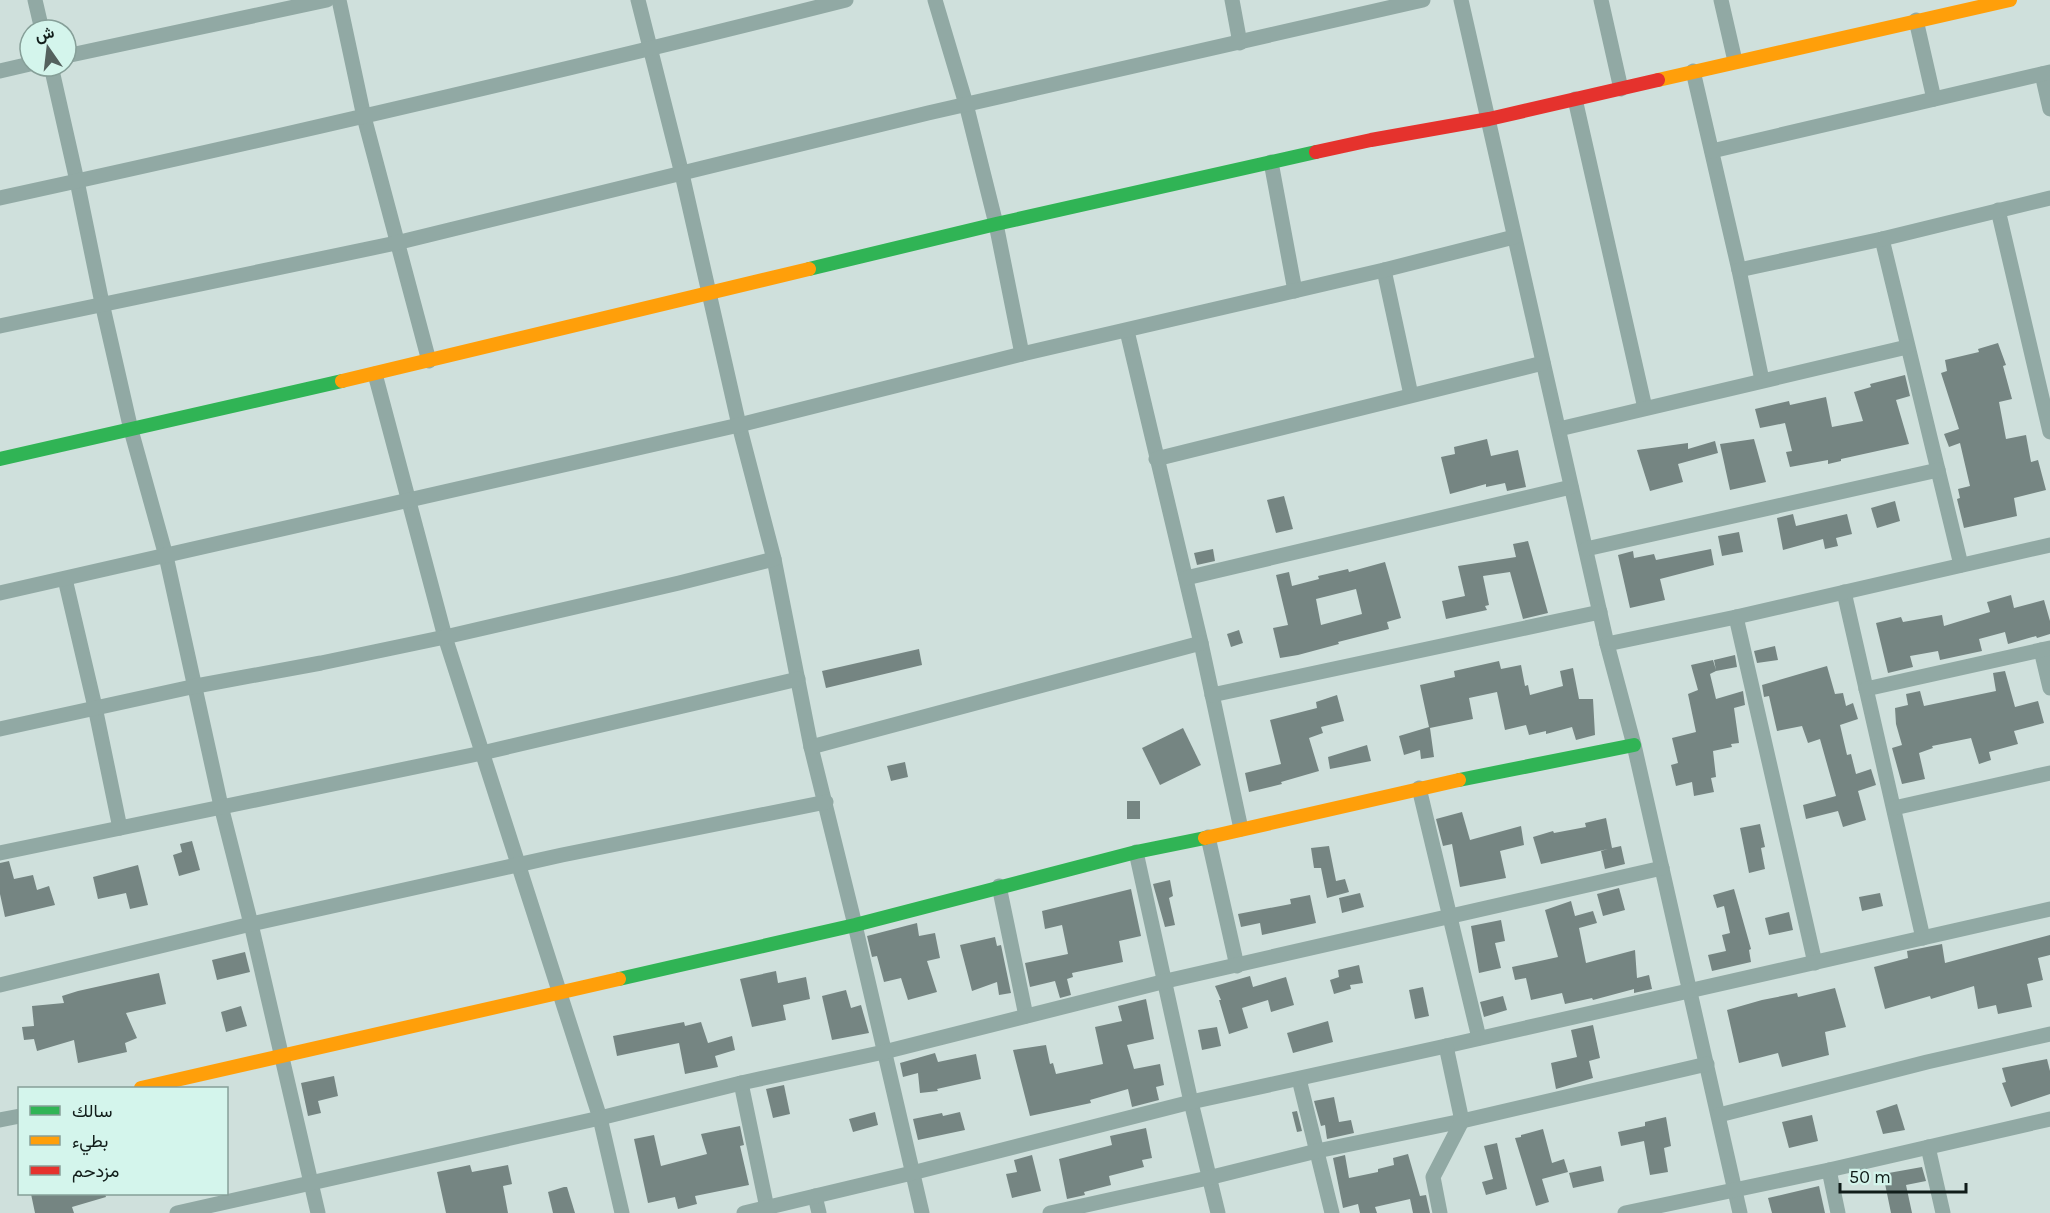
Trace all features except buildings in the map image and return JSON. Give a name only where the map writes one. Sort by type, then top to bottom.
[{"type":"street","points":[[35,0],[39,18]]},
{"type":"street","points":[[78,53],[327,0]]},
{"type":"street","points":[[339,0],[364,117],[429,362]]},
{"type":"street","points":[[638,0],[682,174],[739,425],[774,559],[811,747],[826,802],[921,1213]]},
{"type":"street","points":[[0,198],[364,117],[650,50],[846,0]]},
{"type":"street","points":[[935,0],[966,104],[996,224],[1022,354]]},
{"type":"street","points":[[1232,0],[1240,43]]},
{"type":"street","points":[[0,326],[396,243],[966,104],[1423,0]]},
{"type":"street","points":[[1461,0],[1607,644],[1634,745],[1740,1213]]},
{"type":"street","points":[[1601,0],[1621,89]]},
{"type":"street","points":[[1721,0],[1735,61]]},
{"type":"street","points":[[0,459],[429,362],[996,224],[1371,140],[1489,119],[2010,0]]},
{"type":"street","points":[[1916,20],[1935,99]]},
{"type":"street","points":[[0,71],[18,67]]},
{"type":"street","points":[[1693,71],[1713,151],[1762,380]]},
{"type":"street","points":[[1713,151],[2046,73],[2050,109]]},
{"type":"street","points":[[54,78],[131,430],[166,556],[221,806],[252,924],[318,1213]]},
{"type":"street","points":[[1575,99],[1645,408]]},
{"type":"street","points":[[1271,162],[1295,291]]},
{"type":"street","points":[[1739,270],[1882,239],[2050,198]]},
{"type":"street","points":[[1998,210],[2050,432]]},
{"type":"street","points":[[0,593],[739,425],[1022,354],[1384,270],[1514,237]]},
{"type":"street","points":[[1882,239],[1961,565]]},
{"type":"street","points":[[1384,270],[1411,395]]},
{"type":"street","points":[[1127,331],[1202,643],[1242,829]]},
{"type":"street","points":[[1559,429],[1907,347]]},
{"type":"street","points":[[1156,459],[1543,363]]},
{"type":"street","points":[[375,374],[445,638],[600,1118],[622,1213]]},
{"type":"street","points":[[1586,549],[1938,470]]},
{"type":"street","points":[[1186,578],[1571,487]]},
{"type":"street","points":[[1607,644],[2050,545]]},
{"type":"street","points":[[0,729],[196,686],[445,638],[774,559]]},
{"type":"street","points":[[65,579],[120,828]]},
{"type":"street","points":[[1844,592],[1923,938]]},
{"type":"street","points":[[1212,695],[1600,612]]},
{"type":"street","points":[[1736,617],[1815,963]]},
{"type":"street","points":[[811,747],[1202,643]]},
{"type":"street","points":[[1866,689],[2045,649],[2050,688]]},
{"type":"street","points":[[0,853],[482,753],[798,679]]},
{"type":"street","points":[[149,1087],[855,925],[1136,852],[1419,789],[1634,745]]},
{"type":"street","points":[[1894,808],[2050,773]]},
{"type":"street","points":[[1419,789],[1479,1038]]},
{"type":"street","points":[[0,985],[252,924],[573,853],[826,802]]},
{"type":"street","points":[[1208,837],[1237,966]]},
{"type":"street","points":[[1136,852],[1208,1178],[1218,1213]]},
{"type":"street","points":[[177,1213],[600,1118],[741,1083],[884,1052],[1166,981],[1662,868]]},
{"type":"street","points":[[999,886],[1026,1016]]},
{"type":"street","points":[[744,1213],[1191,1102],[2050,909]]},
{"type":"street","points":[[1719,1115],[1927,1062],[2050,1034]]},
{"type":"street","points":[[1440,1213],[1434,1177],[1462,1121],[1446,1046]]},
{"type":"street","points":[[1050,1213],[1208,1178],[1317,1150],[1462,1121],[1707,1064]]},
{"type":"street","points":[[1299,1079],[1332,1213]]},
{"type":"street","points":[[741,1083],[767,1208]]},
{"type":"street","points":[[0,1120],[18,1116]]},
{"type":"street","points":[[1624,1213],[1829,1170],[2050,1119]]},
{"type":"street","points":[[1928,1147],[1943,1213]]},
{"type":"street","points":[[1829,1170],[1838,1213]]},
{"type":"street","points":[[815,1196],[819,1213]]},
{"type":"traffic: fast","points":[[809,269],[1316,152]]},
{"type":"traffic: fast","points":[[0,459],[342,381]]},
{"type":"traffic: fast","points":[[1459,780],[1634,745]]},
{"type":"traffic: fast","points":[[619,979],[855,925],[1136,852],[1205,838]]},
{"type":"traffic: slow","points":[[1658,80],[2010,0]]},
{"type":"traffic: slow","points":[[342,381],[809,269]]},
{"type":"traffic: slow","points":[[1205,838],[1459,780]]},
{"type":"traffic: slow","points":[[145,1087],[619,979]]},
{"type":"traffic: jam","points":[[1316,152],[1489,119],[1658,80]]}]
